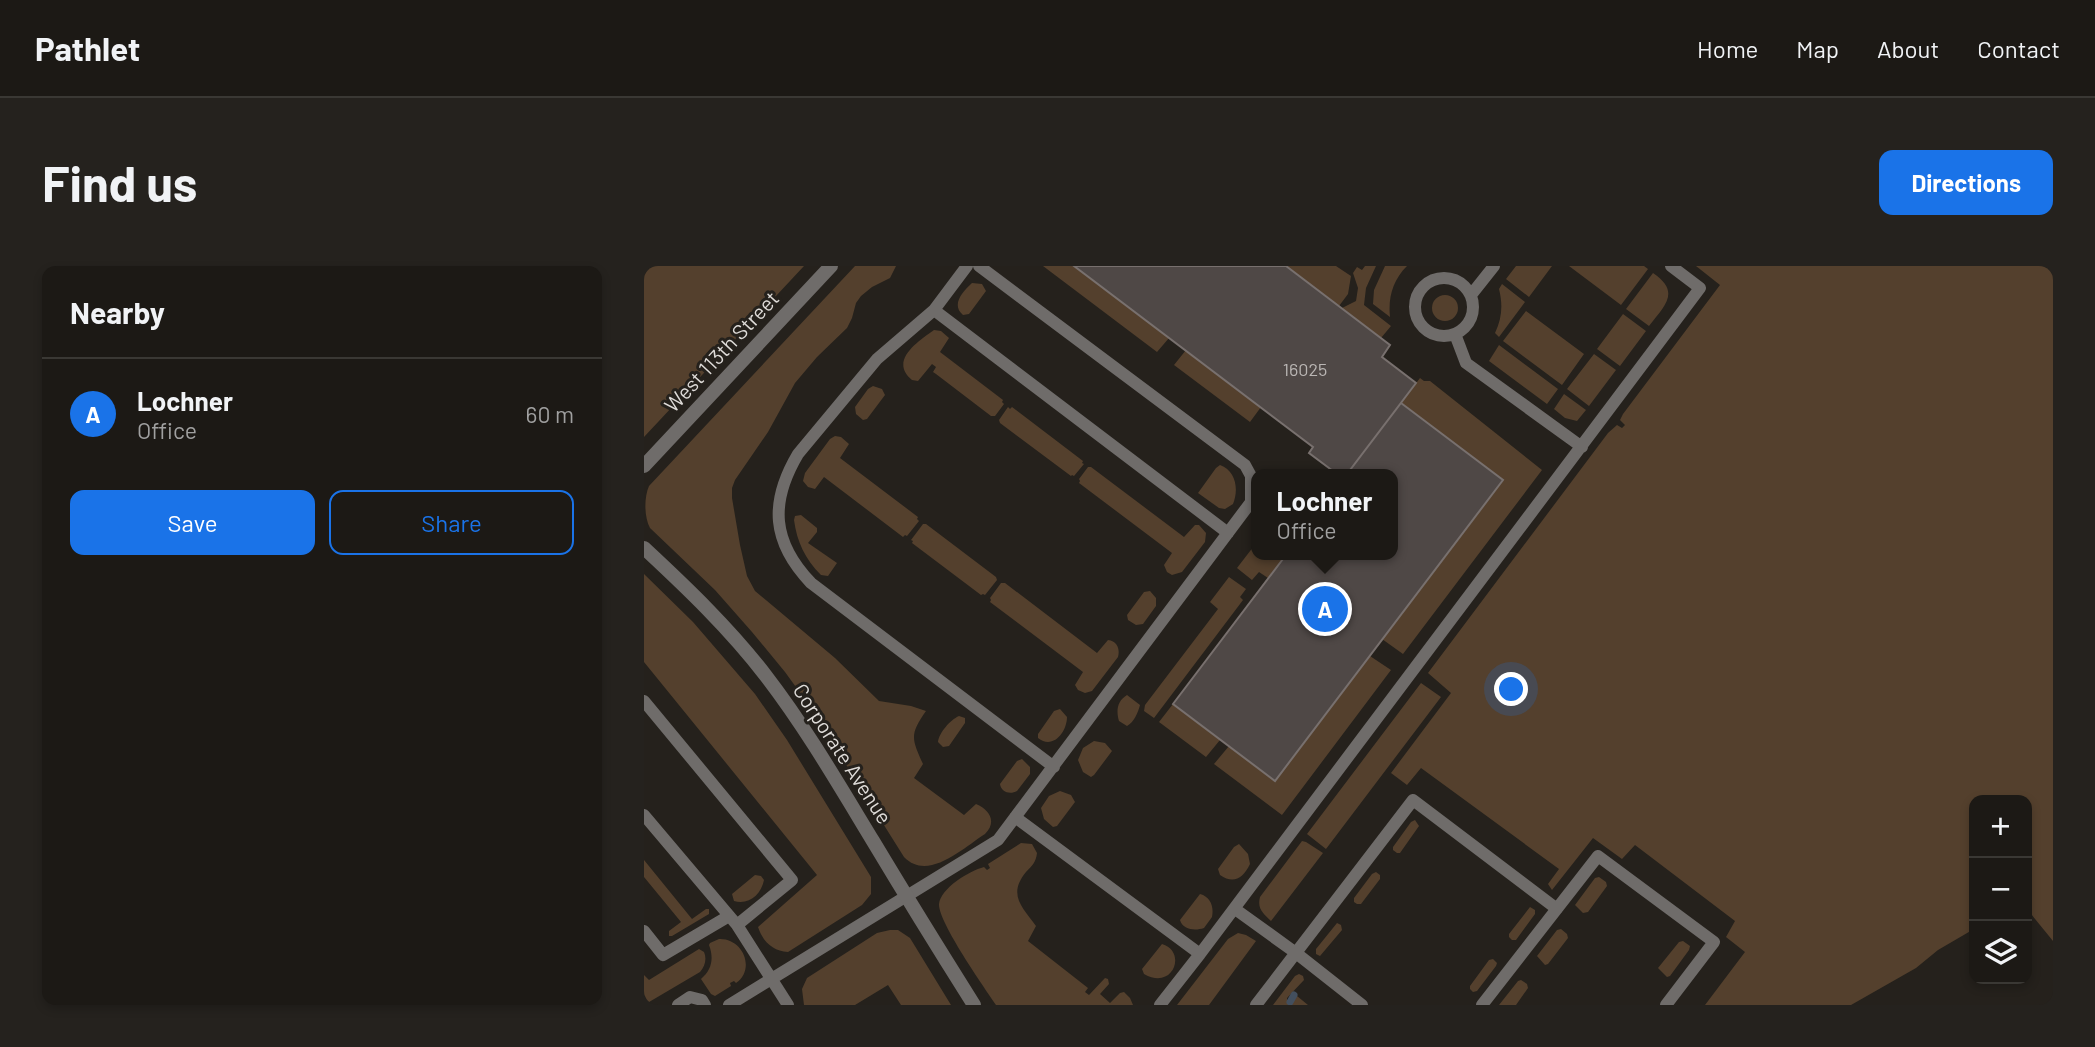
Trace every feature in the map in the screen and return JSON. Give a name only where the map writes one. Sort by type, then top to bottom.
[{"type":"street","name":"West 113th Street","points":[[644,466],[831,266]]},
{"type":"street","name":"Corporate Avenue","points":[[644,548],[695,597],[764,674],[817,750],[974,1005]]},
{"type":"lane","points":[[967,266],[934,310],[877,359],[798,454],[783,485],[779,525],[789,556],[811,583],[1054,767]]},
{"type":"lane","points":[[729,1005],[998,840],[1251,502],[1251,476],[1245,465],[979,266]]},
{"type":"lane","points":[[1446,277],[1455,266]]},
{"type":"lane","points":[[1471,295],[1494,266]]},
{"type":"lane","points":[[1160,1005],[1235,909],[1700,288],[1671,266]]},
{"type":"lane","points":[[1446,277],[1456,279],[1471,295],[1473,312],[1470,321],[1455,334],[1436,335],[1427,331],[1416,316],[1416,297],[1428,282],[1446,277]]},
{"type":"lane","points":[[934,310],[1228,533]]},
{"type":"lane","points":[[1455,334],[1466,363],[1582,447]]},
{"type":"lane","points":[[644,701],[792,880],[733,920],[663,955],[644,930]]},
{"type":"lane","points":[[1256,1005],[1413,800],[1557,909]]},
{"type":"lane","points":[[644,815],[733,920],[788,1005]]},
{"type":"lane","points":[[1015,817],[1200,954]]},
{"type":"lane","points":[[1482,1005],[1598,856],[1714,942],[1666,1005]]},
{"type":"lane","points":[[1235,909],[1362,1005]]},
{"type":"lane","points":[[678,1005],[690,997],[702,1000],[705,1005]]},
{"type":"shaded area","points":[[644,266],[804,266],[644,437]]},
{"type":"shaded area","points":[[855,266],[896,266],[890,278],[861,296],[847,328],[795,383],[768,432],[735,480],[732,498],[747,576],[755,591],[835,658],[879,701],[926,711],[914,737],[923,764],[914,778],[964,815],[976,804],[988,813],[991,825],[985,834],[945,860],[924,866],[913,864],[904,857],[785,672],[715,590],[650,528],[646,513],[649,486]]},
{"type":"shaded area","points":[[1043,266],[1074,266],[1169,338],[1157,352]]},
{"type":"shaded area","points":[[1286,266],[1336,266],[1351,276],[1348,294],[1339,306]]},
{"type":"shaded area","points":[[1365,266],[1376,266],[1366,288],[1364,305],[1391,326],[1381,338],[1342,308],[1356,301],[1358,288],[1353,273],[1357,267],[1362,270]]},
{"type":"shaded area","points":[[1385,266],[1407,266],[1392,289],[1390,317],[1373,304],[1374,290]]},
{"type":"shaded area","points":[[1516,266],[1552,266],[1529,297],[1506,279]]},
{"type":"shaded area","points":[[1569,266],[1644,266],[1648,269],[1621,305]]},
{"type":"shaded area","points":[[1696,266],[2053,266],[2053,941],[2032,915],[2032,795],[1969,795],[1969,932],[1938,950],[1916,968],[1851,1005],[1705,1005],[1745,952],[1726,937],[1735,921],[1635,845],[1622,859],[1593,838],[1552,890],[1548,884],[1559,869],[1421,768],[1407,785],[1391,773],[1451,693],[1428,673],[1608,433],[1617,425],[1622,428],[1625,425],[1620,420],[1623,414],[1720,285]]},
{"type":"shaded area","points":[[1653,273],[1666,286],[1668,299],[1649,326],[1626,309]]},
{"type":"shaded area","points":[[972,283],[982,284],[986,291],[969,314],[963,315],[958,303]]},
{"type":"shaded area","points":[[1502,284],[1525,302],[1499,337],[1495,333],[1500,317],[1499,289]]},
{"type":"shaded area","points":[[1445,295],[1454,299],[1458,308],[1454,317],[1445,321],[1436,317],[1432,308],[1436,299]]},
{"type":"shaded area","points":[[1526,311],[1584,354],[1562,385],[1503,341]]},
{"type":"shaded area","points":[[1623,314],[1646,331],[1620,366],[1597,349]]},
{"type":"shaded area","points":[[934,330],[941,331],[949,338],[940,352],[1003,400],[1004,404],[995,416],[991,416],[933,372],[936,367],[932,364],[918,381],[912,380],[906,373],[903,366],[908,352]]},
{"type":"shaded area","points":[[1499,345],[1558,389],[1547,404],[1489,361]]},
{"type":"shaded area","points":[[1186,350],[1261,407],[1250,422],[1174,365]]},
{"type":"shaded area","points":[[1594,354],[1616,370],[1589,406],[1567,389]]},
{"type":"shaded area","points":[[1420,378],[1430,381],[1542,470],[1403,654],[1382,639],[1503,480],[1401,403]]},
{"type":"shaded area","points":[[873,386],[882,389],[885,395],[867,419],[863,420],[856,414],[855,407]]},
{"type":"shaded area","points":[[1564,394],[1586,410],[1577,421],[1565,418],[1554,409]]},
{"type":"shaded area","points":[[1008,407],[1012,407],[1083,461],[1084,464],[1074,476],[1000,423],[999,420]]},
{"type":"shaded area","points":[[835,436],[841,437],[849,444],[840,458],[918,517],[919,521],[907,536],[903,537],[824,477],[815,489],[808,487],[803,481],[805,473]]},
{"type":"shaded area","points":[[1220,465],[1233,476],[1236,487],[1233,504],[1225,509],[1219,508],[1198,493]]},
{"type":"shaded area","points":[[1088,467],[1184,537],[1195,525],[1199,525],[1206,533],[1205,542],[1182,572],[1172,575],[1167,572],[1164,565],[1172,553],[1079,483]]},
{"type":"shaded area","points":[[801,515],[817,528],[808,543],[837,563],[828,576],[821,575],[803,550],[794,520],[795,516]]},
{"type":"shaded area","points":[[923,524],[996,577],[997,580],[985,595],[981,595],[912,543],[911,540]]},
{"type":"shaded area","points":[[1251,550],[1251,560],[1282,560],[1268,578],[1259,572],[1252,580],[1237,568]]},
{"type":"shaded area","points":[[644,574],[693,622],[755,694],[787,740],[871,877],[871,894],[862,905],[788,952],[769,945],[758,927],[817,875],[644,662]]},
{"type":"shaded area","points":[[1229,577],[1246,589],[1240,597],[1243,600],[1154,718],[1144,711],[1145,705],[1218,609],[1210,602]]},
{"type":"shaded area","points":[[1001,583],[1005,583],[1097,653],[1108,640],[1116,644],[1118,657],[1092,691],[1085,693],[1078,690],[1075,685],[1083,672],[990,602]]},
{"type":"shaded area","points":[[1150,591],[1156,598],[1156,606],[1143,624],[1136,625],[1128,620],[1127,615],[1144,592]]},
{"type":"shaded area","points":[[1370,656],[1391,670],[1282,815],[1214,764],[1229,746],[1275,781]]},
{"type":"shaded area","points":[[1421,683],[1441,697],[1326,849],[1307,834]]},
{"type":"shaded area","points":[[1127,695],[1140,705],[1132,722],[1127,726],[1119,721],[1118,710],[1119,703]]},
{"type":"shaded area","points":[[1173,704],[1220,740],[1206,757],[1159,722]]},
{"type":"shaded area","points":[[1060,709],[1067,717],[1062,733],[1054,741],[1038,738],[1054,711]]},
{"type":"shaded area","points":[[959,716],[965,718],[965,723],[949,746],[943,747],[938,742],[940,735]]},
{"type":"shaded area","points":[[1094,741],[1105,743],[1112,751],[1091,777],[1083,772],[1078,760],[1083,748]]},
{"type":"shaded area","points":[[1022,759],[1030,767],[1030,774],[1017,791],[1006,792],[1000,784],[1017,761]]},
{"type":"shaded area","points":[[1060,791],[1071,795],[1075,802],[1057,826],[1053,827],[1044,819],[1041,808],[1049,796]]},
{"type":"shaded area","points":[[1415,820],[1419,826],[1400,853],[1397,853],[1393,847]]},
{"type":"shaded area","points":[[1302,841],[1323,853],[1271,921],[1260,908],[1260,897]]},
{"type":"shaded area","points":[[1021,843],[1032,844],[1037,853],[1035,861],[1020,880],[1017,894],[1022,907],[1036,926],[1028,941],[1088,988],[1085,992],[1089,995],[1105,978],[1109,984],[1100,994],[1110,1003],[1124,992],[1133,1005],[996,1005],[953,939],[939,904],[945,892],[957,881],[978,869],[984,867],[987,870],[990,868],[988,864]]},
{"type":"shaded area","points":[[1239,844],[1248,854],[1250,864],[1237,878],[1225,878],[1220,875],[1218,869]]},
{"type":"shaded area","points":[[644,860],[692,919],[706,909],[709,909],[709,914],[669,936],[669,931],[681,922],[644,877]]},
{"type":"shaded area","points":[[1376,872],[1380,879],[1361,904],[1357,904],[1354,898]]},
{"type":"shaded area","points":[[755,875],[764,880],[754,898],[745,902],[734,901],[732,894]]},
{"type":"shaded area","points":[[1599,877],[1607,886],[1588,912],[1583,913],[1575,905],[1595,878]]},
{"type":"shaded area","points":[[1200,894],[1207,897],[1211,903],[1212,917],[1204,928],[1190,929],[1180,920]]},
{"type":"shaded area","points":[[1530,907],[1535,910],[1535,914],[1516,940],[1512,940],[1509,934]]},
{"type":"shaded area","points":[[1337,923],[1342,930],[1320,956],[1316,954],[1316,949]]},
{"type":"shaded area","points":[[1561,929],[1568,938],[1545,965],[1537,956],[1557,930]]},
{"type":"shaded area","points":[[898,930],[910,938],[951,1005],[901,1005],[888,985],[855,1005],[804,1005],[802,989],[807,978],[877,933]]},
{"type":"shaded area","points":[[1238,933],[1256,941],[1209,1005],[1177,1005],[1228,939]]},
{"type":"shaded area","points":[[719,939],[735,943],[744,955],[746,963],[742,977],[715,996],[701,979],[711,964],[709,945]]},
{"type":"shaded area","points":[[1683,941],[1690,946],[1689,950],[1667,977],[1658,968],[1679,942]]},
{"type":"shaded area","points":[[1162,944],[1174,954],[1174,968],[1163,977],[1154,978],[1144,974],[1142,969]]},
{"type":"shaded area","points":[[699,949],[704,952],[705,957],[700,972],[644,1005],[644,975],[649,980]]},
{"type":"shaded area","points":[[1493,959],[1497,963],[1496,966],[1477,991],[1473,992],[1470,986],[1489,960]]},
{"type":"shaded area","points":[[1299,974],[1304,980],[1287,998],[1287,1002],[1292,1002],[1297,996],[1308,1005],[1273,1005],[1295,976]]},
{"type":"shaded area","points":[[1521,980],[1528,988],[1516,1005],[1499,1005],[1518,981]]},
{"type":"building","points":[[1074,266],[1286,266],[1390,345],[1382,357],[1416,383],[1351,469],[1330,469],[1309,453],[1313,447]]},
{"type":"building","points":[[1401,403],[1503,480],[1275,781],[1173,704],[1282,560],[1398,560],[1398,469],[1351,469]]},
{"type":"waterway","points":[[1290,1002],[1294,995]]},
{"type":"place","name":"Lochner","points":[[1325,609]]}]
